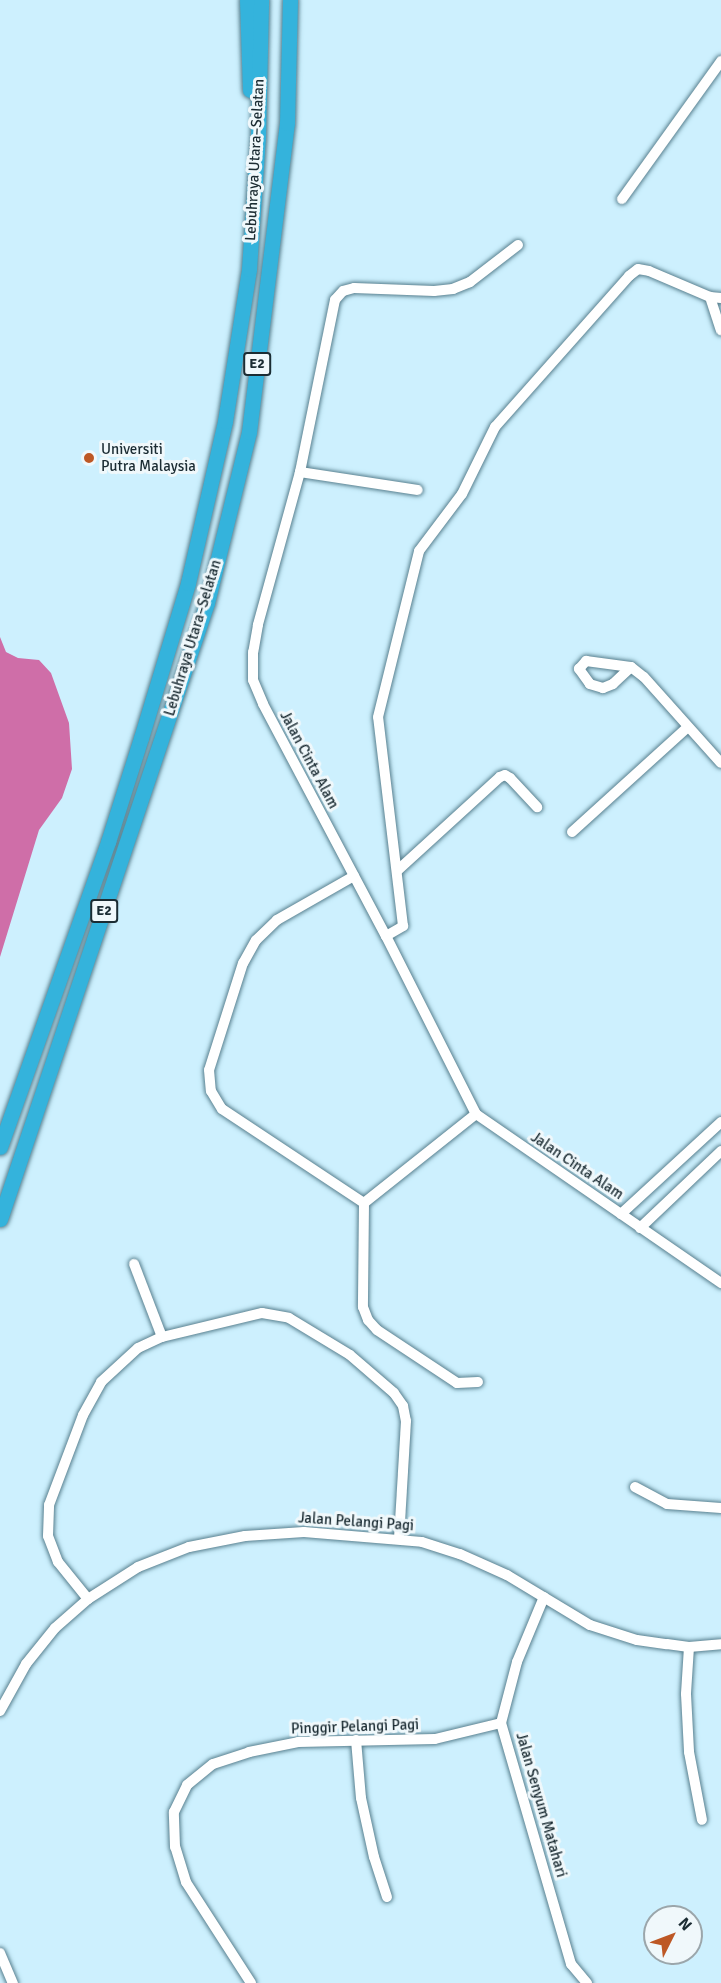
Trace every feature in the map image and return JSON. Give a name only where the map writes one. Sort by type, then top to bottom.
[{"type":"highway","points":[[247,0],[251,106],[258,137]]},
{"type":"highway","name":"Lebuhraya Utara–Selatan","points":[[0,1147],[108,842],[188,583],[225,421],[249,269],[258,137],[261,0]]},
{"type":"highway","name":"Lebuhraya Utara–Selatan","points":[[0,1219],[207,603],[249,432],[287,123],[290,0]]},
{"type":"street","points":[[622,199],[721,61]]},
{"type":"street","name":"Jalan Cinta Alam","points":[[518,245],[470,282],[453,289],[434,291],[354,288],[343,291],[336,300],[300,472],[258,625],[253,652],[253,680],[263,704],[387,936],[476,1114],[721,1283]]},
{"type":"street","points":[[387,936],[403,926],[378,717],[419,551],[462,494],[495,428],[629,276],[638,269],[649,271],[716,298],[721,330]]},
{"type":"street","points":[[300,472],[417,490]]},
{"type":"street","points":[[631,667],[644,677],[721,763]]},
{"type":"street","points":[[572,832],[688,727]]},
{"type":"street","points":[[398,870],[500,777],[506,775],[510,778],[537,807]]},
{"type":"street","points":[[354,876],[296,907],[277,920],[256,940],[243,963],[209,1070],[211,1091],[222,1108],[364,1203]]},
{"type":"street","points":[[364,1203],[476,1114]]},
{"type":"street","points":[[621,1214],[721,1122]]},
{"type":"street","points":[[640,1228],[721,1151]]},
{"type":"street","points":[[364,1203],[363,1307],[368,1320],[377,1330],[457,1383],[478,1382]]},
{"type":"street","points":[[134,1264],[162,1337]]},
{"type":"street","points":[[88,1599],[58,1562],[48,1536],[49,1505],[83,1415],[101,1382],[138,1348],[162,1337],[262,1313],[278,1314],[350,1355],[394,1393],[403,1406],[406,1421],[399,1539]]},
{"type":"street","points":[[635,1487],[667,1504],[721,1508]]},
{"type":"street","name":"Jalan Pelangi Pagi","points":[[0,1711],[26,1664],[55,1628],[88,1599],[138,1567],[189,1547],[245,1536],[304,1532],[422,1542],[460,1554],[507,1575],[590,1625],[637,1640],[689,1647],[721,1644]]},
{"type":"street","name":"Jalan Senyum Matahari","points":[[544,1597],[517,1662],[501,1723],[571,1964],[587,1983]]},
{"type":"street","points":[[689,1647],[686,1694],[689,1752],[702,1820]]},
{"type":"street","name":"Pinggir Pelangi Pagi","points":[[251,1983],[186,1882],[175,1847],[174,1812],[187,1785],[213,1764],[249,1752],[297,1742],[435,1738],[501,1723]]},
{"type":"street","points":[[356,1740],[362,1798],[374,1857],[387,1897]]},
{"type":"street","points":[[0,1953],[13,1983]]},
{"type":"shaded area","points":[[0,637],[6,652],[18,658],[39,660],[51,673],[69,723],[72,769],[62,798],[39,830],[0,957]]},
{"type":"place","name":"Universiti Putra Malaysia","points":[[89,458]]}]
